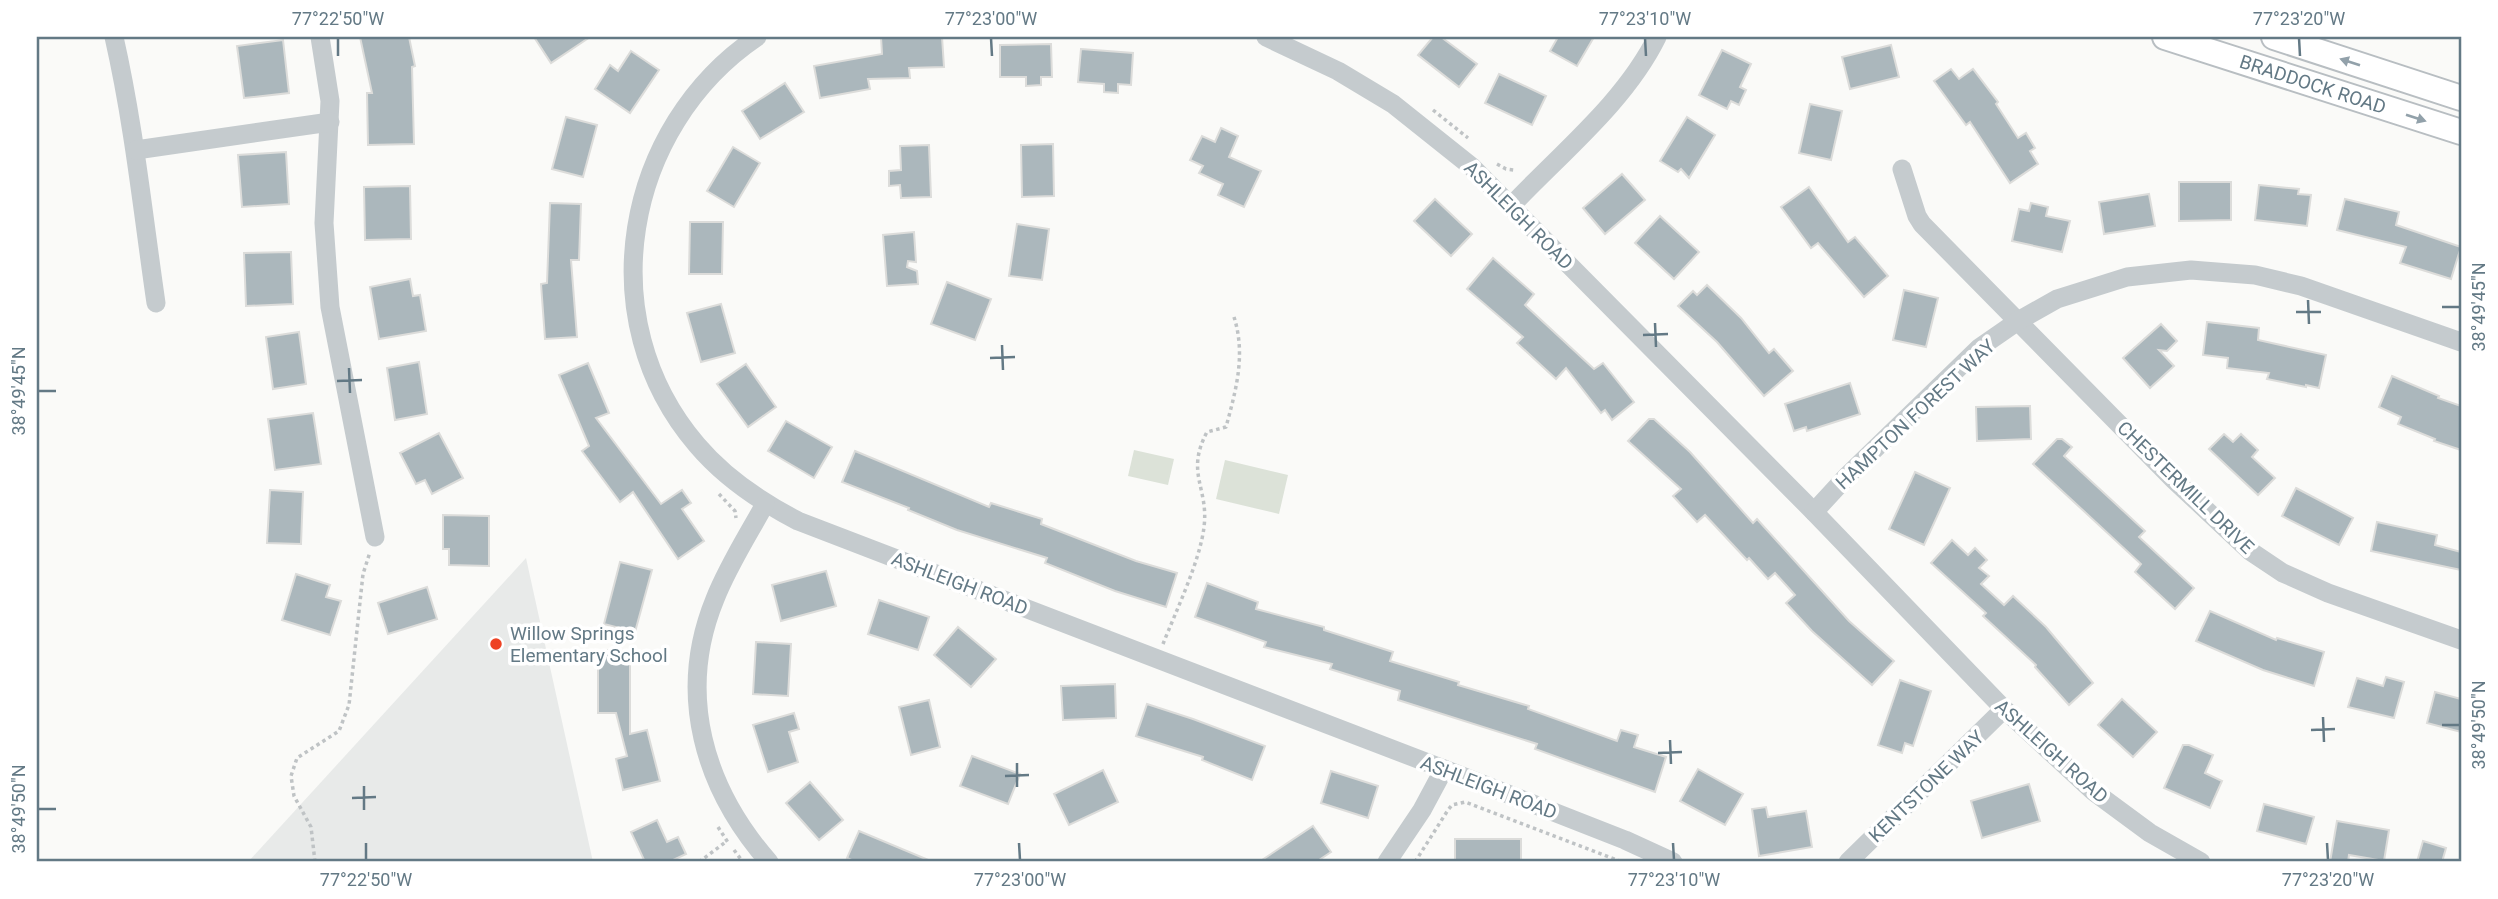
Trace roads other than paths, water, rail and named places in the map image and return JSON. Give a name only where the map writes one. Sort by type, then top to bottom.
[{"type":"main road","name":"BRADDOCK ROAD","points":[[2165,37],[2461,132]]},
{"type":"main road","name":"BRADDOCK ROAD","points":[[2274,37],[2461,98]]},
{"type":"street","points":[[114,37],[127,92],[156,303]]},
{"type":"street","points":[[320,37],[330,101],[324,223],[330,307],[375,537]]},
{"type":"street","name":"ASHLEIGH ROAD","points":[[757,37],[729,58],[702,85],[680,113],[659,149],[646,181],[639,209],[633,270],[640,331],[649,362],[667,400],[696,443],[720,469],[765,504],[798,521],[1444,769],[1625,840],[1673,862]]},
{"type":"street","name":"ASHLEIGH ROAD","points":[[1266,37],[1338,71],[1393,104],[1472,167],[1814,512],[2004,709],[2093,791],[2150,833],[2201,862]]},
{"type":"street","points":[[1511,206],[1614,101],[1634,75],[1657,37]]},
{"type":"street","points":[[136,150],[330,122]]},
{"type":"street","name":"CHESTERMILL DRIVE","points":[[1902,169],[1922,224],[2174,480],[2250,551],[2283,573],[2328,593],[2461,640]]},
{"type":"street","name":"HAMPTON FOREST WAY","points":[[1814,512],[1848,475],[1979,348],[2018,321],[2057,299],[2127,277],[2180,270],[2255,275],[2301,286],[2461,342]]},
{"type":"street","points":[[765,504],[715,599],[701,648],[698,680],[699,716],[704,747],[723,799],[743,830],[769,862]]},
{"type":"street","name":"KENTSTONE WAY","points":[[1848,862],[2004,709]]},
{"type":"street","points":[[1387,862],[1422,810],[1444,769]]},
{"type":"place","name":"Willow Springs Elementary School","points":[[496,644]]}]
